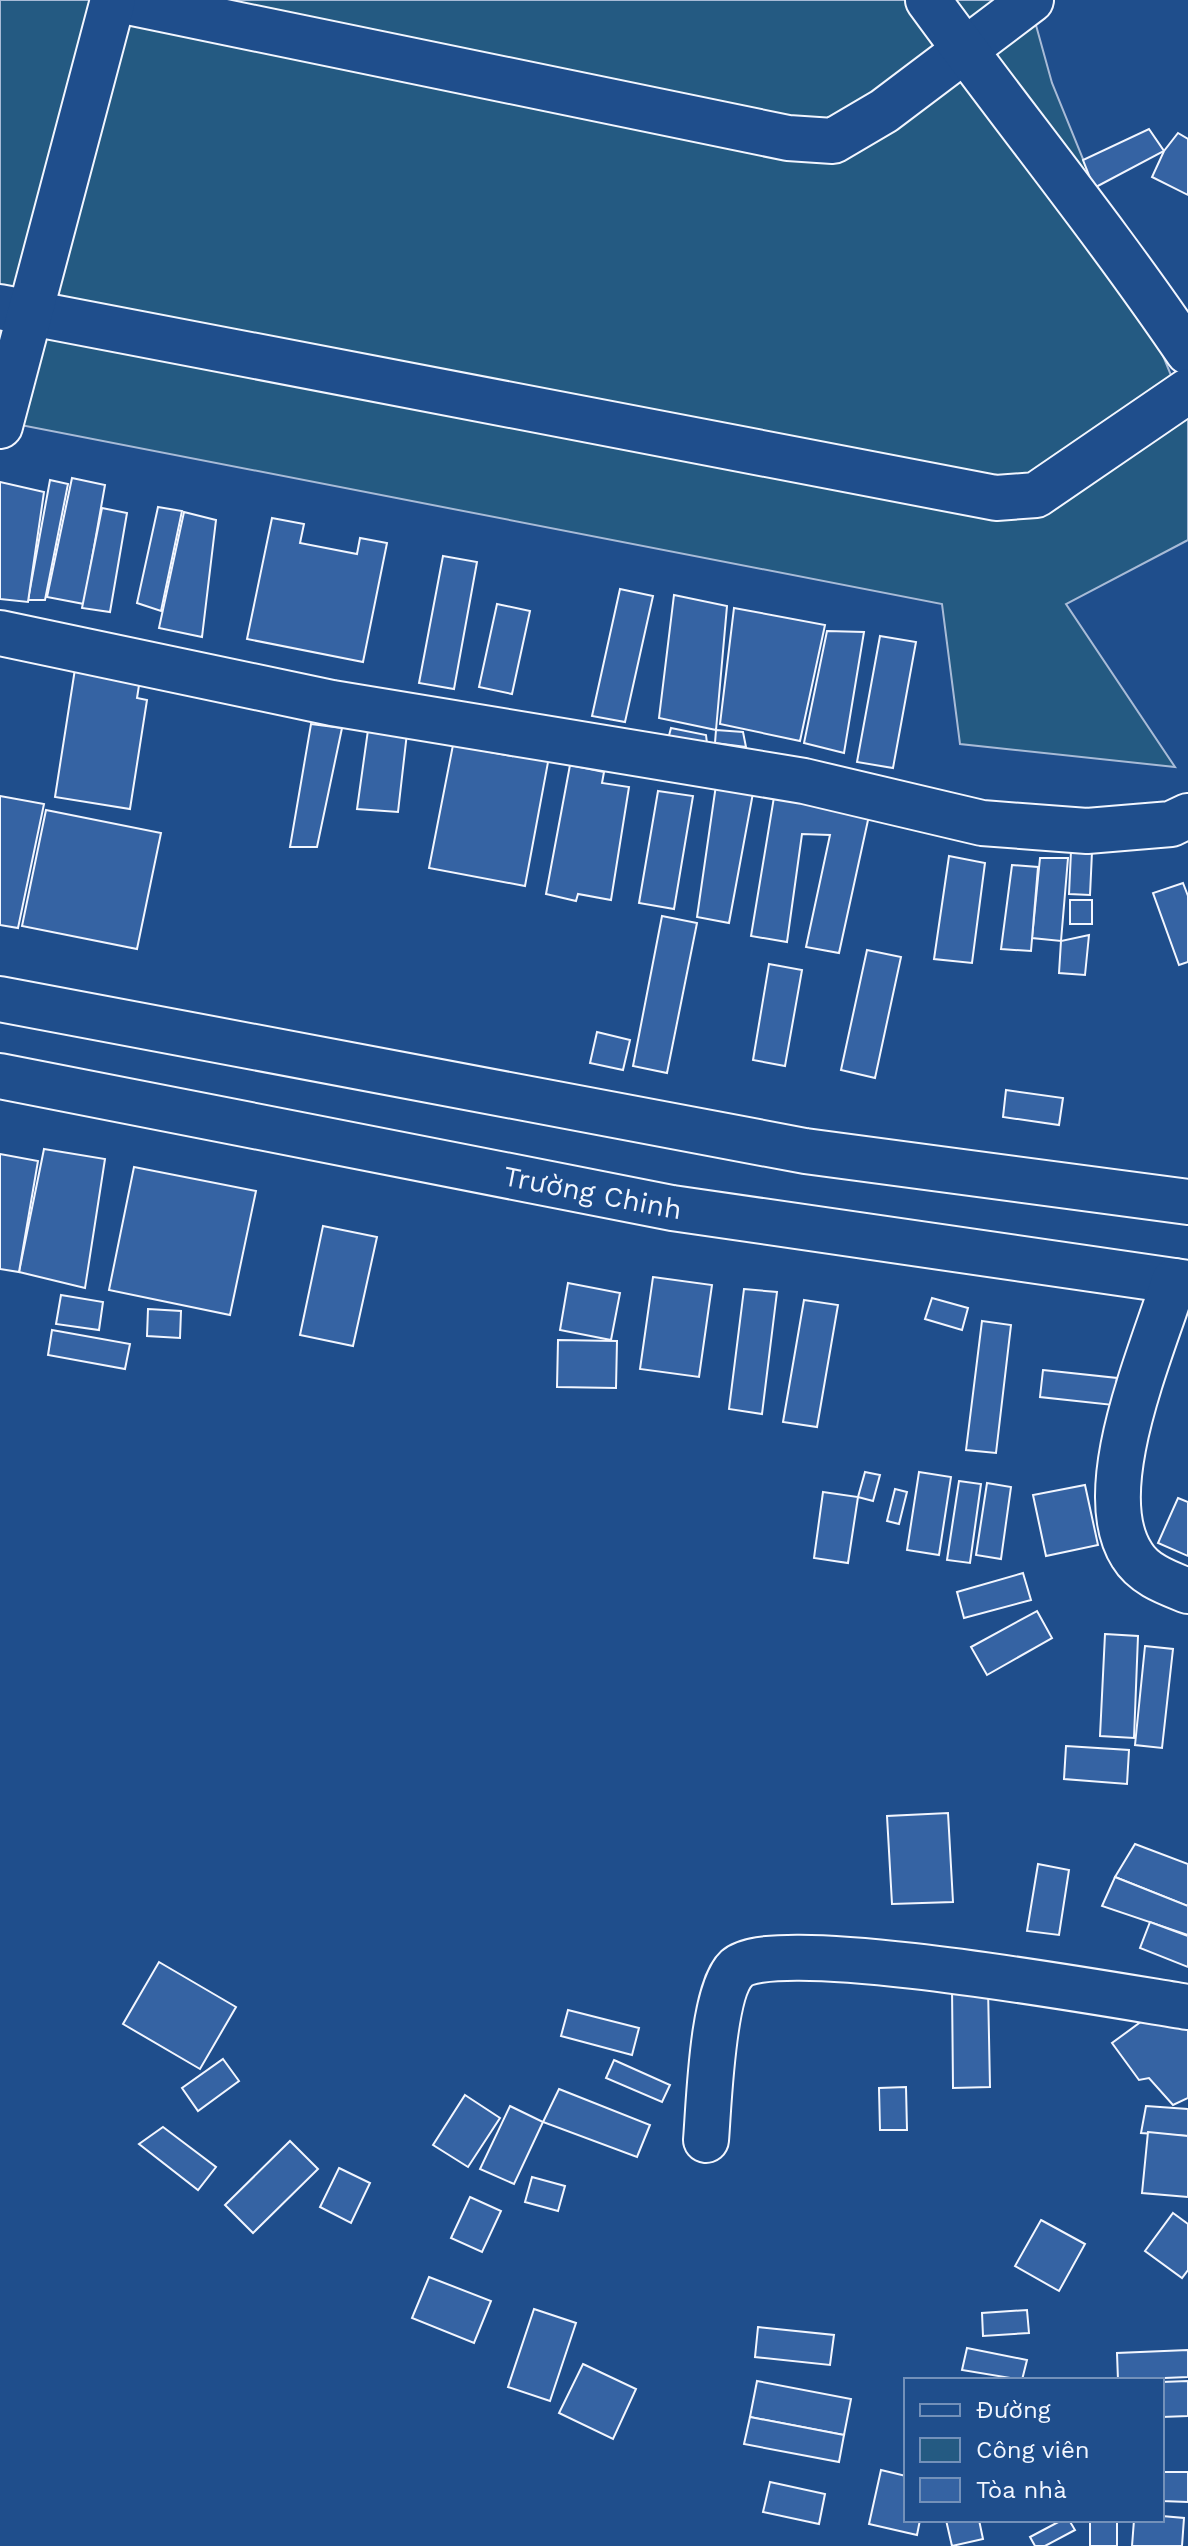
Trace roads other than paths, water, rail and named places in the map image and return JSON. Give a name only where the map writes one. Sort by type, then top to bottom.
[{"type":"street","points":[[0,426],[15,310],[115,0],[788,138],[833,141],[884,111],[1031,0]]},
{"type":"street","points":[[928,0],[1124,257],[1188,352]]},
{"type":"street","points":[[15,310],[996,498],[1036,495],[1188,391]]},
{"type":"street","points":[[0,633],[347,706],[804,781],[982,823],[1087,831],[1171,824],[1188,816]]},
{"type":"street","points":[[0,999],[805,1151],[1188,1202]]},
{"type":"street","name":"Trường Chinh","points":[[0,1076],[672,1208],[1181,1282]]},
{"type":"street","points":[[1181,1282],[1129,1425],[1117,1507],[1120,1529],[1132,1555],[1147,1572],[1188,1591]]},
{"type":"street","points":[[706,2140],[720,2005],[727,1984],[738,1967],[765,1959],[853,1959],[1188,2007]]}]
